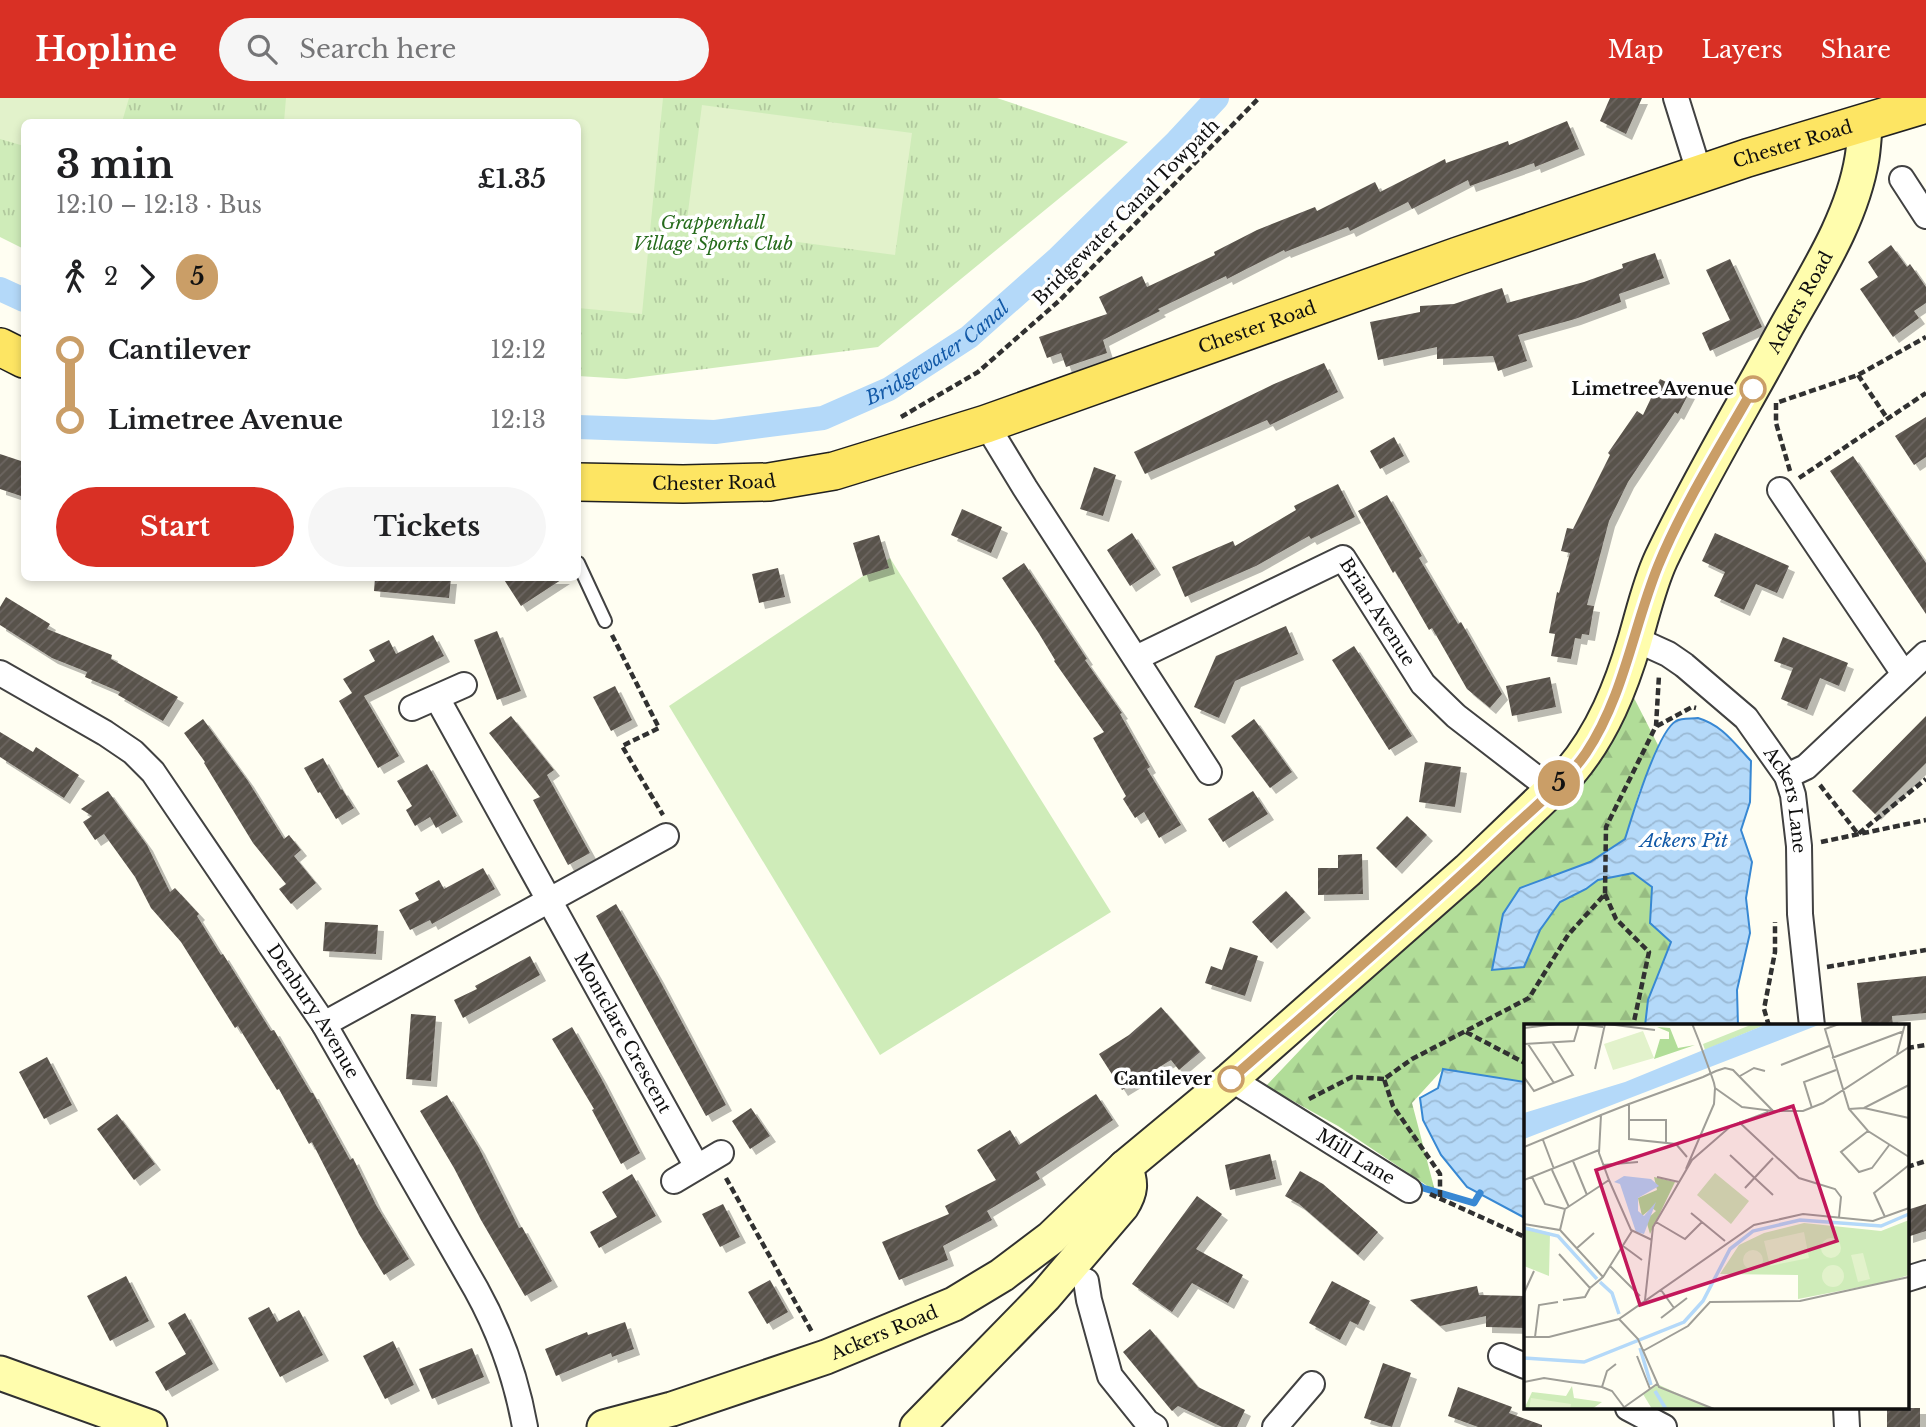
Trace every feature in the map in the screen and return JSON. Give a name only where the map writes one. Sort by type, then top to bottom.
[{"type":"main road","name":"Chester Road","points":[[581,482],[769,482],[834,471],[986,424],[1458,256],[1747,158],[1926,104]]},
{"type":"main road","points":[[0,347],[21,358]]},
{"type":"street","points":[[1676,98],[1700,175]]},
{"type":"street","name":"Ackers Road","points":[[608,1427],[672,1409],[826,1357],[954,1304],[1002,1275],[1051,1238],[1125,1167],[1231,1079],[1468,870],[1552,790],[1585,754],[1604,720],[1619,688],[1650,587],[1672,536],[1844,218],[1860,167],[1866,122]]},
{"type":"street","points":[[1902,179],[1926,216]]},
{"type":"street","points":[[986,424],[1209,772]]},
{"type":"street","points":[[1780,490],[1904,674]]},
{"type":"street","name":"Brian Avenue","points":[[1136,659],[1343,558],[1423,684],[1456,716],[1552,790]]},
{"type":"street","name":"Ackers Lane","points":[[1635,639],[1668,654],[1684,665],[1746,718],[1796,772],[1793,795],[1799,846],[1800,914],[1812,1024]]},
{"type":"street","points":[[1796,772],[1926,654]]},
{"type":"street","name":"Denbury Avenue","points":[[0,673],[105,733],[133,752],[153,772],[324,1024],[493,1319],[512,1368],[525,1427]]},
{"type":"street","points":[[412,708],[464,685]]},
{"type":"street","name":"Montclare Crescent","points":[[437,698],[549,900],[711,1159]]},
{"type":"street","points":[[324,1024],[666,836]]},
{"type":"street","name":"Mill Lane","points":[[1231,1079],[1409,1190]]},
{"type":"street","points":[[674,1181],[711,1159]]},
{"type":"street","points":[[917,1427],[1045,1296],[1122,1206],[1131,1186],[1125,1167]]},
{"type":"street","points":[[1909,1278],[1926,1273]]},
{"type":"street","points":[[1086,1281],[1110,1376],[1147,1422],[1155,1427]]},
{"type":"street","points":[[1501,1356],[1524,1366]]},
{"type":"street","points":[[0,1373],[150,1427]]},
{"type":"street","points":[[1275,1427],[1312,1384]]},
{"type":"street","points":[[1632,1410],[1664,1427]]},
{"type":"lane","points":[[581,569],[605,621]]},
{"type":"path","name":"Bridgewater Canal Towpath","points":[[900,418],[978,372],[1060,300],[1259,98]]},
{"type":"path","points":[[1926,337],[1858,375],[1776,403],[1776,423],[1794,481],[1926,393]]},
{"type":"path","points":[[1858,375],[1887,418]]},
{"type":"path","points":[[605,621],[659,728],[622,746],[666,819],[666,836]]},
{"type":"path","points":[[1633,1024],[1649,952],[1616,919],[1605,894],[1606,827],[1656,726],[1659,667]]},
{"type":"path","points":[[1656,726],[1692,707],[1702,711]]},
{"type":"path","points":[[1796,772],[1858,834]]},
{"type":"path","points":[[1858,834],[1926,779]]},
{"type":"path","points":[[1799,846],[1926,820]]},
{"type":"path","points":[[1283,1112],[1352,1077],[1384,1079],[1412,1059],[1529,998],[1568,936],[1605,894]]},
{"type":"path","points":[[1768,1024],[1764,1009],[1775,952],[1774,911]]},
{"type":"path","points":[[1806,971],[1926,950]]},
{"type":"path","points":[[1465,1032],[1524,1062]]},
{"type":"path","points":[[1384,1079],[1394,1106],[1440,1174],[1441,1194]]},
{"type":"path","points":[[711,1159],[826,1357]]},
{"type":"path","points":[[1909,1166],[1926,1161]]},
{"type":"path","name":"Mill Lane","points":[[1409,1190],[1441,1194],[1524,1236]]},
{"type":"green space","name":"Grappenhall Village Sports Club","points":[[0,98],[997,98],[1128,142],[878,347],[626,379],[581,376],[581,119],[21,119],[21,248],[0,237]]},
{"type":"green space","points":[[0,98],[129,98],[123,119],[21,119],[21,145],[0,139]]},
{"type":"green space","points":[[286,98],[663,98],[642,314],[581,308],[581,119],[284,119]]},
{"type":"green space","points":[[702,105],[912,133],[895,255],[686,227]]},
{"type":"green space","points":[[890,558],[1111,912],[880,1055],[669,706]]},
{"type":"green space","points":[[1634,698],[1659,747],[1639,792],[1625,839],[1590,862],[1520,888],[1524,967],[1540,930],[1560,902],[1598,880],[1633,873],[1652,887],[1650,923],[1671,941],[1648,1000],[1645,1024],[1524,1024],[1524,1082],[1443,1069],[1412,1103],[1435,1191],[1338,1126],[1266,1086]]},
{"type":"water","name":"Ackers Pit","points":[[1698,718],[1721,730],[1751,761],[1750,802],[1741,830],[1752,862],[1746,898],[1750,933],[1737,990],[1738,1024],[1645,1024],[1648,1000],[1671,942],[1650,923],[1652,887],[1633,873],[1598,880],[1560,902],[1540,930],[1524,967],[1492,970],[1503,914],[1520,888],[1590,862],[1625,839],[1646,775],[1661,740],[1676,721]]},
{"type":"water","points":[[1443,1069],[1524,1082],[1524,1217],[1467,1187],[1441,1155],[1423,1120],[1420,1098],[1438,1088]]},
{"type":"building","points":[[1610,98],[1642,98],[1626,134],[1600,121]]},
{"type":"building","points":[[1567,121],[1579,149],[1535,167],[1534,163],[1470,186],[1468,180],[1412,209],[1408,202],[1350,231],[1348,227],[1285,252],[1284,250],[1158,309],[1160,311],[1103,340],[1107,353],[1066,367],[1061,353],[1047,358],[1039,337],[1107,314],[1099,297],[1142,276],[1147,287],[1215,255],[1214,252],[1257,230],[1315,207],[1317,211],[1375,182],[1380,192],[1445,159],[1446,163],[1508,141],[1509,145]]},
{"type":"building","points":[[1891,245],[1907,267],[1910,264],[1926,287],[1926,303],[1914,311],[1919,318],[1893,337],[1860,289],[1878,277],[1868,262]]},
{"type":"building","points":[[1655,253],[1664,278],[1619,294],[1621,302],[1575,319],[1518,335],[1527,361],[1498,371],[1493,356],[1437,359],[1437,347],[1378,360],[1370,322],[1420,312],[1420,306],[1454,304],[1502,288],[1507,303],[1584,282],[1623,268],[1622,264]]},
{"type":"building","points":[[1730,259],[1762,327],[1710,351],[1702,333],[1730,320],[1706,270]]},
{"type":"building","points":[[1324,363],[1338,392],[1270,425],[1267,420],[1145,474],[1134,452],[1274,384]]},
{"type":"building","points":[[1660,379],[1689,393],[1678,414],[1675,412],[1628,482],[1609,521],[1587,605],[1594,606],[1589,635],[1582,634],[1581,639],[1575,638],[1571,659],[1551,656],[1555,634],[1549,633],[1557,592],[1559,593],[1570,553],[1561,551],[1567,528],[1573,529],[1610,455],[1608,453],[1637,411],[1643,415]]},
{"type":"building","points":[[1926,417],[1926,457],[1914,465],[1895,436]]},
{"type":"building","points":[[1394,437],[1404,456],[1380,469],[1370,451]]},
{"type":"building","points":[[0,454],[21,461],[21,496],[0,489]]},
{"type":"building","points":[[1853,456],[1926,563],[1926,614],[1830,471]]},
{"type":"building","points":[[1094,467],[1116,475],[1103,516],[1080,509]]},
{"type":"building","points":[[1338,484],[1355,517],[1311,539],[1309,536],[1256,566],[1185,597],[1172,567],[1233,541],[1235,546],[1296,510],[1294,506]]},
{"type":"building","points":[[1387,495],[1422,556],[1419,558],[1458,624],[1461,622],[1502,694],[1490,708],[1467,689],[1432,628],[1429,630],[1395,571],[1393,573],[1358,511]]},
{"type":"building","points":[[962,509],[1002,527],[991,553],[951,535]]},
{"type":"building","points":[[1132,533],[1155,569],[1130,586],[1107,550]]},
{"type":"building","points":[[1715,533],[1789,566],[1777,593],[1756,584],[1744,610],[1714,596],[1725,572],[1702,561]]},
{"type":"building","points":[[879,535],[889,568],[863,576],[853,543]]},
{"type":"building","points":[[1024,563],[1122,713],[1120,714],[1150,767],[1147,769],[1181,825],[1159,838],[1144,812],[1135,818],[1123,799],[1126,796],[1093,738],[1104,732],[1054,661],[1002,578]]},
{"type":"building","points":[[778,568],[785,597],[759,603],[752,574]]},
{"type":"building","points":[[375,581],[451,581],[449,598],[374,591]]},
{"type":"building","points":[[505,581],[559,581],[521,606]]},
{"type":"building","points":[[6,597],[50,624],[47,629],[112,655],[111,659],[178,697],[163,721],[118,695],[120,692],[85,677],[87,672],[52,658],[0,625],[0,607]]},
{"type":"building","points":[[1286,626],[1298,654],[1235,681],[1219,718],[1194,707],[1216,656]]},
{"type":"building","points":[[497,631],[521,691],[497,700],[474,640]]},
{"type":"building","points":[[433,635],[444,656],[364,696],[399,756],[378,768],[339,701],[352,693],[343,679],[375,661],[369,650],[389,640],[396,654]]},
{"type":"building","points":[[1783,637],[1848,663],[1839,686],[1820,678],[1807,710],[1781,699],[1793,668],[1774,661]]},
{"type":"building","points":[[1354,646],[1412,736],[1389,750],[1332,660]]},
{"type":"building","points":[[1550,677],[1556,707],[1512,716],[1506,686]]},
{"type":"building","points":[[615,686],[632,720],[611,731],[593,697]]},
{"type":"building","points":[[511,716],[554,770],[547,775],[590,853],[568,865],[533,800],[540,797],[489,733]]},
{"type":"building","points":[[1926,716],[1926,763],[1875,814],[1852,791]]},
{"type":"building","points":[[203,719],[248,781],[284,839],[289,835],[301,850],[294,856],[316,883],[291,904],[279,889],[286,884],[253,843],[205,762],[184,733]]},
{"type":"building","points":[[1254,719],[1292,772],[1270,788],[1231,736]]},
{"type":"building","points":[[0,732],[33,752],[36,747],[79,775],[64,798],[0,757]]},
{"type":"building","points":[[323,758],[354,808],[336,819],[304,768]]},
{"type":"building","points":[[1425,762],[1461,767],[1455,807],[1419,802]]},
{"type":"building","points":[[427,764],[457,816],[436,828],[430,817],[415,826],[406,810],[412,806],[397,781]]},
{"type":"building","points":[[108,791],[147,845],[170,892],[175,888],[199,914],[197,916],[221,955],[223,954],[271,1031],[274,1030],[313,1093],[350,1160],[353,1158],[376,1205],[409,1259],[384,1275],[359,1234],[312,1142],[309,1144],[279,1089],[277,1090],[238,1026],[235,1028],[181,942],[151,908],[135,877],[104,834],[95,840],[83,822],[92,816],[81,809]]},
{"type":"building","points":[[1253,791],[1268,814],[1223,842],[1208,819]]},
{"type":"building","points":[[1407,816],[1427,835],[1396,868],[1376,848]]},
{"type":"building","points":[[1362,854],[1363,894],[1318,895],[1318,868],[1338,868],[1338,855]]},
{"type":"building","points":[[483,868],[495,889],[432,924],[430,920],[410,930],[399,910],[419,900],[415,893],[439,880],[444,889]]},
{"type":"building","points":[[1286,891],[1305,912],[1271,943],[1252,922]]},
{"type":"building","points":[[616,904],[726,1105],[706,1116],[596,916]]},
{"type":"building","points":[[325,922],[378,925],[376,954],[323,951]]},
{"type":"building","points":[[1230,947],[1258,956],[1245,996],[1205,983],[1211,966],[1222,970]]},
{"type":"building","points":[[530,956],[540,975],[463,1018],[454,1000]]},
{"type":"building","points":[[1926,976],[1926,1013],[1892,1016],[1893,1024],[1862,1024],[1857,983]]},
{"type":"building","points":[[1161,1007],[1200,1052],[1179,1070],[1171,1060],[1122,1090],[1099,1054],[1129,1035]]},
{"type":"building","points":[[411,1014],[436,1016],[431,1081],[406,1079]]},
{"type":"building","points":[[572,1027],[640,1153],[621,1164],[592,1110],[594,1109],[552,1039]]},
{"type":"building","points":[[47,1057],[72,1105],[44,1119],[19,1072]]},
{"type":"building","points":[[1096,1094],[1113,1120],[1036,1172],[1040,1179],[987,1211],[992,1220],[943,1246],[948,1260],[899,1280],[882,1242],[949,1214],[945,1206],[996,1180],[977,1150],[1010,1130],[1019,1145]]},
{"type":"building","points":[[447,1095],[479,1148],[519,1228],[522,1227],[552,1281],[525,1296],[420,1111]]},
{"type":"building","points":[[751,1108],[770,1136],[750,1149],[732,1121]]},
{"type":"building","points":[[117,1114],[155,1164],[134,1180],[97,1129]]},
{"type":"building","points":[[1270,1154],[1276,1179],[1230,1190],[1225,1165]]},
{"type":"building","points":[[1300,1171],[1323,1184],[1378,1232],[1358,1255],[1299,1204],[1285,1196]]},
{"type":"building","points":[[632,1174],[656,1216],[599,1248],[590,1232],[617,1217],[602,1192]]},
{"type":"building","points":[[1197,1196],[1222,1214],[1196,1249],[1243,1275],[1228,1303],[1192,1283],[1172,1312],[1132,1284]]},
{"type":"building","points":[[723,1204],[740,1237],[720,1247],[702,1214]]},
{"type":"building","points":[[1926,1204],[1926,1231],[1909,1236],[1909,1209]]},
{"type":"building","points":[[126,1276],[149,1321],[110,1341],[87,1296]]},
{"type":"building","points":[[770,1280],[788,1312],[767,1324],[748,1292]]},
{"type":"building","points":[[1332,1281],[1370,1301],[1358,1325],[1350,1321],[1340,1340],[1309,1323]]},
{"type":"building","points":[[1477,1286],[1479,1295],[1524,1296],[1524,1328],[1486,1327],[1486,1316],[1440,1326],[1410,1300]]},
{"type":"building","points":[[269,1307],[277,1322],[299,1310],[323,1355],[280,1377],[248,1318]]},
{"type":"building","points":[[185,1313],[213,1364],[166,1391],[155,1372],[186,1354],[168,1323]]},
{"type":"building","points":[[625,1322],[634,1349],[612,1357],[611,1353],[556,1376],[545,1349],[587,1332],[588,1335]]},
{"type":"building","points":[[1150,1329],[1198,1387],[1245,1410],[1237,1427],[1222,1427],[1178,1406],[1172,1411],[1123,1352]]},
{"type":"building","points":[[393,1341],[414,1385],[385,1399],[363,1356]]},
{"type":"building","points":[[472,1348],[484,1377],[432,1399],[419,1369]]},
{"type":"building","points":[[1383,1363],[1411,1373],[1392,1427],[1364,1418]]},
{"type":"building","points":[[1458,1387],[1512,1407],[1509,1413],[1542,1427],[1478,1427],[1448,1416]]},
{"type":"building","points":[[1920,1408],[1920,1427],[1887,1427],[1887,1410]]},
{"type":"waterway","name":"Bridgewater Canal","points":[[581,427],[715,432],[823,418],[889,389],[969,337],[1057,259],[1217,98]]},
{"type":"waterway","name":"Bridgewater Canal","points":[[0,289],[21,299]]},
{"type":"waterway","points":[[1414,1182],[1423,1188],[1474,1203],[1480,1193]]},
{"type":"bus line","name":"5","points":[[1231,1079],[1468,870],[1552,790],[1585,754],[1619,688],[1659,563],[1753,389]]},
{"type":"place","name":"Limetree Avenue","points":[[1753,389]]},
{"type":"place","name":"Cantilever","points":[[1231,1079]]}]
